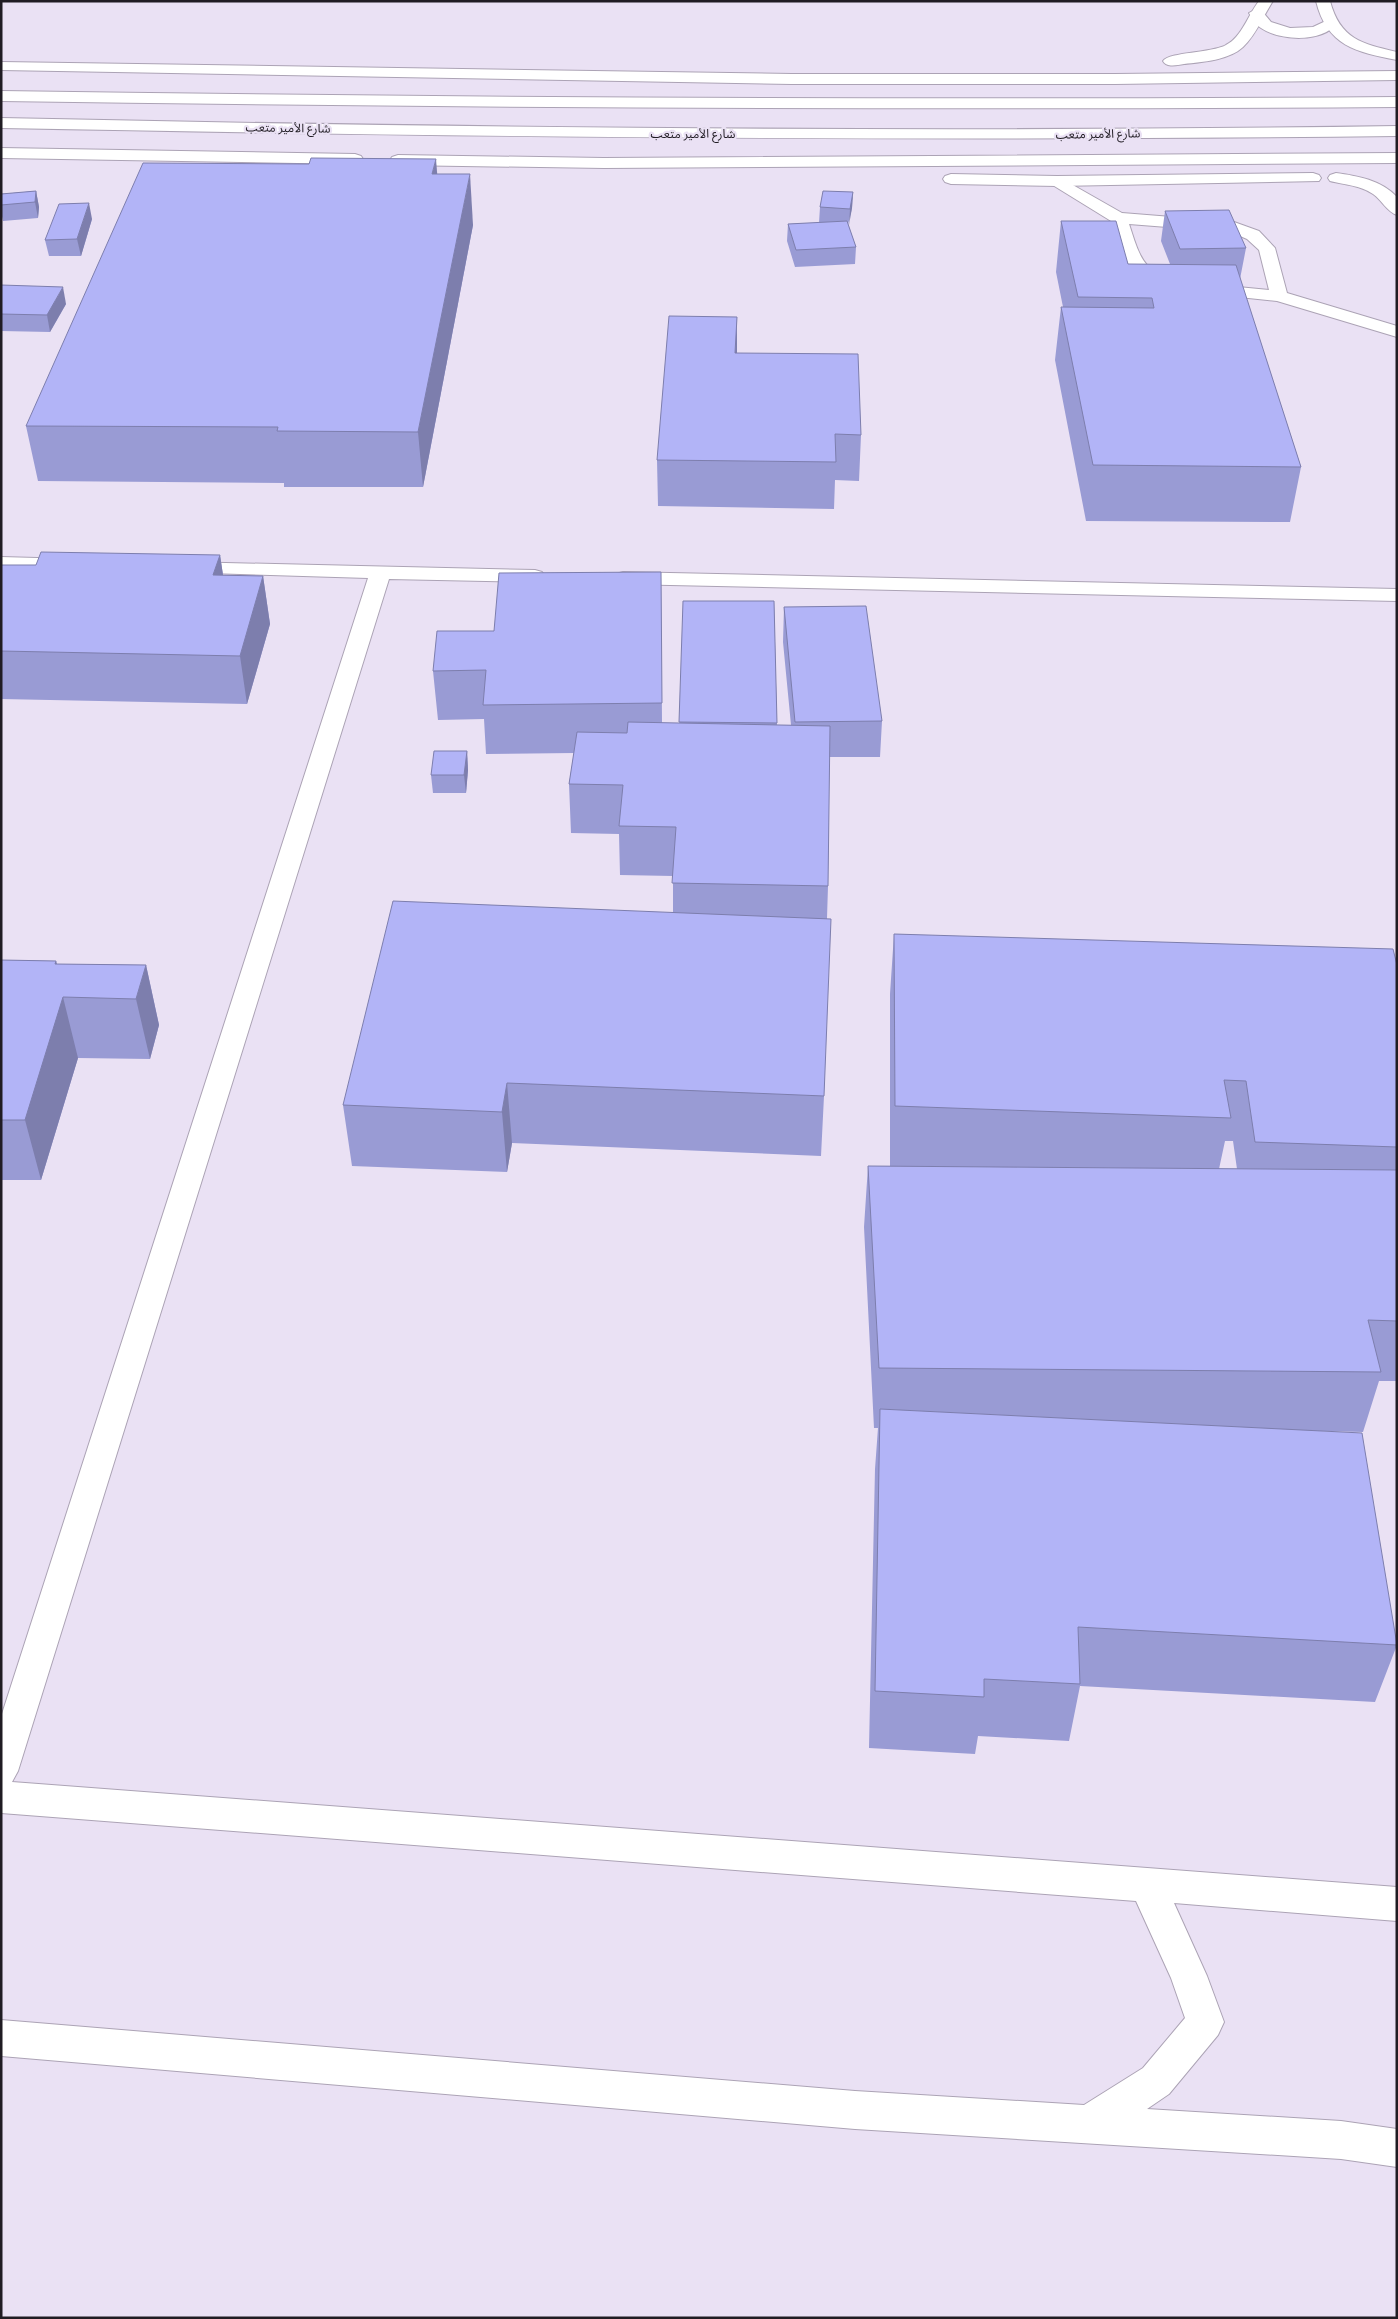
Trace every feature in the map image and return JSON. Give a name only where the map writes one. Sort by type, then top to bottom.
[{"type":"main road","points":[[1237,60],[1165,61],[1202,56],[1231,49],[1239,44],[1256,13],[1266,1]]},
{"type":"main road","points":[[1323,1],[1330,23],[1338,35],[1371,50],[1397,57]]},
{"type":"main road","points":[[1256,13],[1269,26],[1292,32],[1322,30],[1330,23]]},
{"type":"main road","points":[[1350,59],[1397,57]]},
{"type":"main road","points":[[1,61],[549,60]]},
{"type":"main road","points":[[1,66],[577,77],[1116,79],[1397,75]]},
{"type":"main road","name":"شارع الأمير متعب","points":[[1,96],[405,102],[934,105],[1397,102]]},
{"type":"main road","name":"شارع الأمير متعب","points":[[1,123],[640,133],[968,135],[1390,131]]},
{"type":"main road","points":[[7,153],[367,165]]},
{"type":"main road","points":[[781,178],[386,166],[1397,158]]},
{"type":"main road","points":[[939,179],[1057,181],[1388,177]]},
{"type":"main road","points":[[1336,178],[1355,181],[1384,193],[1397,210]]},
{"type":"main road","points":[[1057,181],[1118,218],[1234,227],[1253,235],[1267,248],[1279,296]]},
{"type":"main road","points":[[1118,218],[1137,267],[1151,278],[1188,287],[1279,296],[1397,332]]},
{"type":"main road","points":[[1,563],[91,566]]},
{"type":"main road","points":[[161,567],[559,576]]},
{"type":"main road","points":[[1,1770],[380,572]]},
{"type":"main road","points":[[599,578],[1397,595]]},
{"type":"main road","points":[[1,1797],[1397,1904]]},
{"type":"main road","points":[[1089,2124],[1156,2082],[1205,2022],[1189,1976],[1147,1885]]},
{"type":"main road","points":[[1,2038],[855,2110],[1341,2140],[1397,2148]]},
{"type":"building","points":[[311,158],[436,159],[432,174],[470,174],[418,432],[277,431],[278,427],[26,426],[143,163],[309,164]]},
{"type":"building","points":[[36,191],[35,202],[1,205],[1,194]]},
{"type":"building","points":[[823,191],[853,192],[850,209],[820,207]]},
{"type":"building","points":[[89,203],[77,239],[45,240],[59,204]]},
{"type":"building","points":[[1229,210],[1246,248],[1180,249],[1165,211]]},
{"type":"building","points":[[847,221],[856,247],[796,250],[788,224]]},
{"type":"building","points":[[1061,221],[1116,221],[1128,264],[1236,265],[1301,467],[1093,465],[1061,307],[1154,308],[1152,298],[1078,297]]},
{"type":"building","points":[[1,285],[63,287],[47,315],[1,314]]},
{"type":"building","points":[[669,316],[737,317],[735,353],[858,354],[861,435],[835,434],[836,462],[657,460]]},
{"type":"building","points":[[41,552],[220,555],[213,575],[263,576],[240,656],[1,651],[1,565],[36,565]]},
{"type":"building","points":[[661,572],[662,703],[483,705],[486,670],[433,671],[437,631],[494,631],[499,573]]},
{"type":"building","points":[[683,601],[774,601],[777,723],[679,722]]},
{"type":"building","points":[[866,606],[882,721],[795,722],[784,607]]},
{"type":"building","points":[[628,722],[830,726],[828,886],[672,883],[676,827],[619,826],[623,785],[569,784],[577,732],[627,733]]},
{"type":"building","points":[[434,751],[467,751],[464,775],[431,775]]},
{"type":"building","points":[[393,901],[831,919],[824,1096],[507,1083],[502,1112],[343,1105]]},
{"type":"building","points":[[894,934],[1393,949],[1397,965],[1397,1147],[1255,1142],[1246,1081],[1224,1080],[1231,1118],[895,1106]]},
{"type":"building","points":[[1,960],[56,961],[55,964],[146,965],[136,999],[63,997],[25,1120],[1,1120]]},
{"type":"building","points":[[868,1166],[1397,1170],[1397,1321],[1368,1320],[1381,1372],[879,1368]]},
{"type":"building","points":[[880,1409],[1362,1433],[1397,1645],[1078,1627],[1080,1684],[984,1679],[984,1697],[875,1691]]}]
